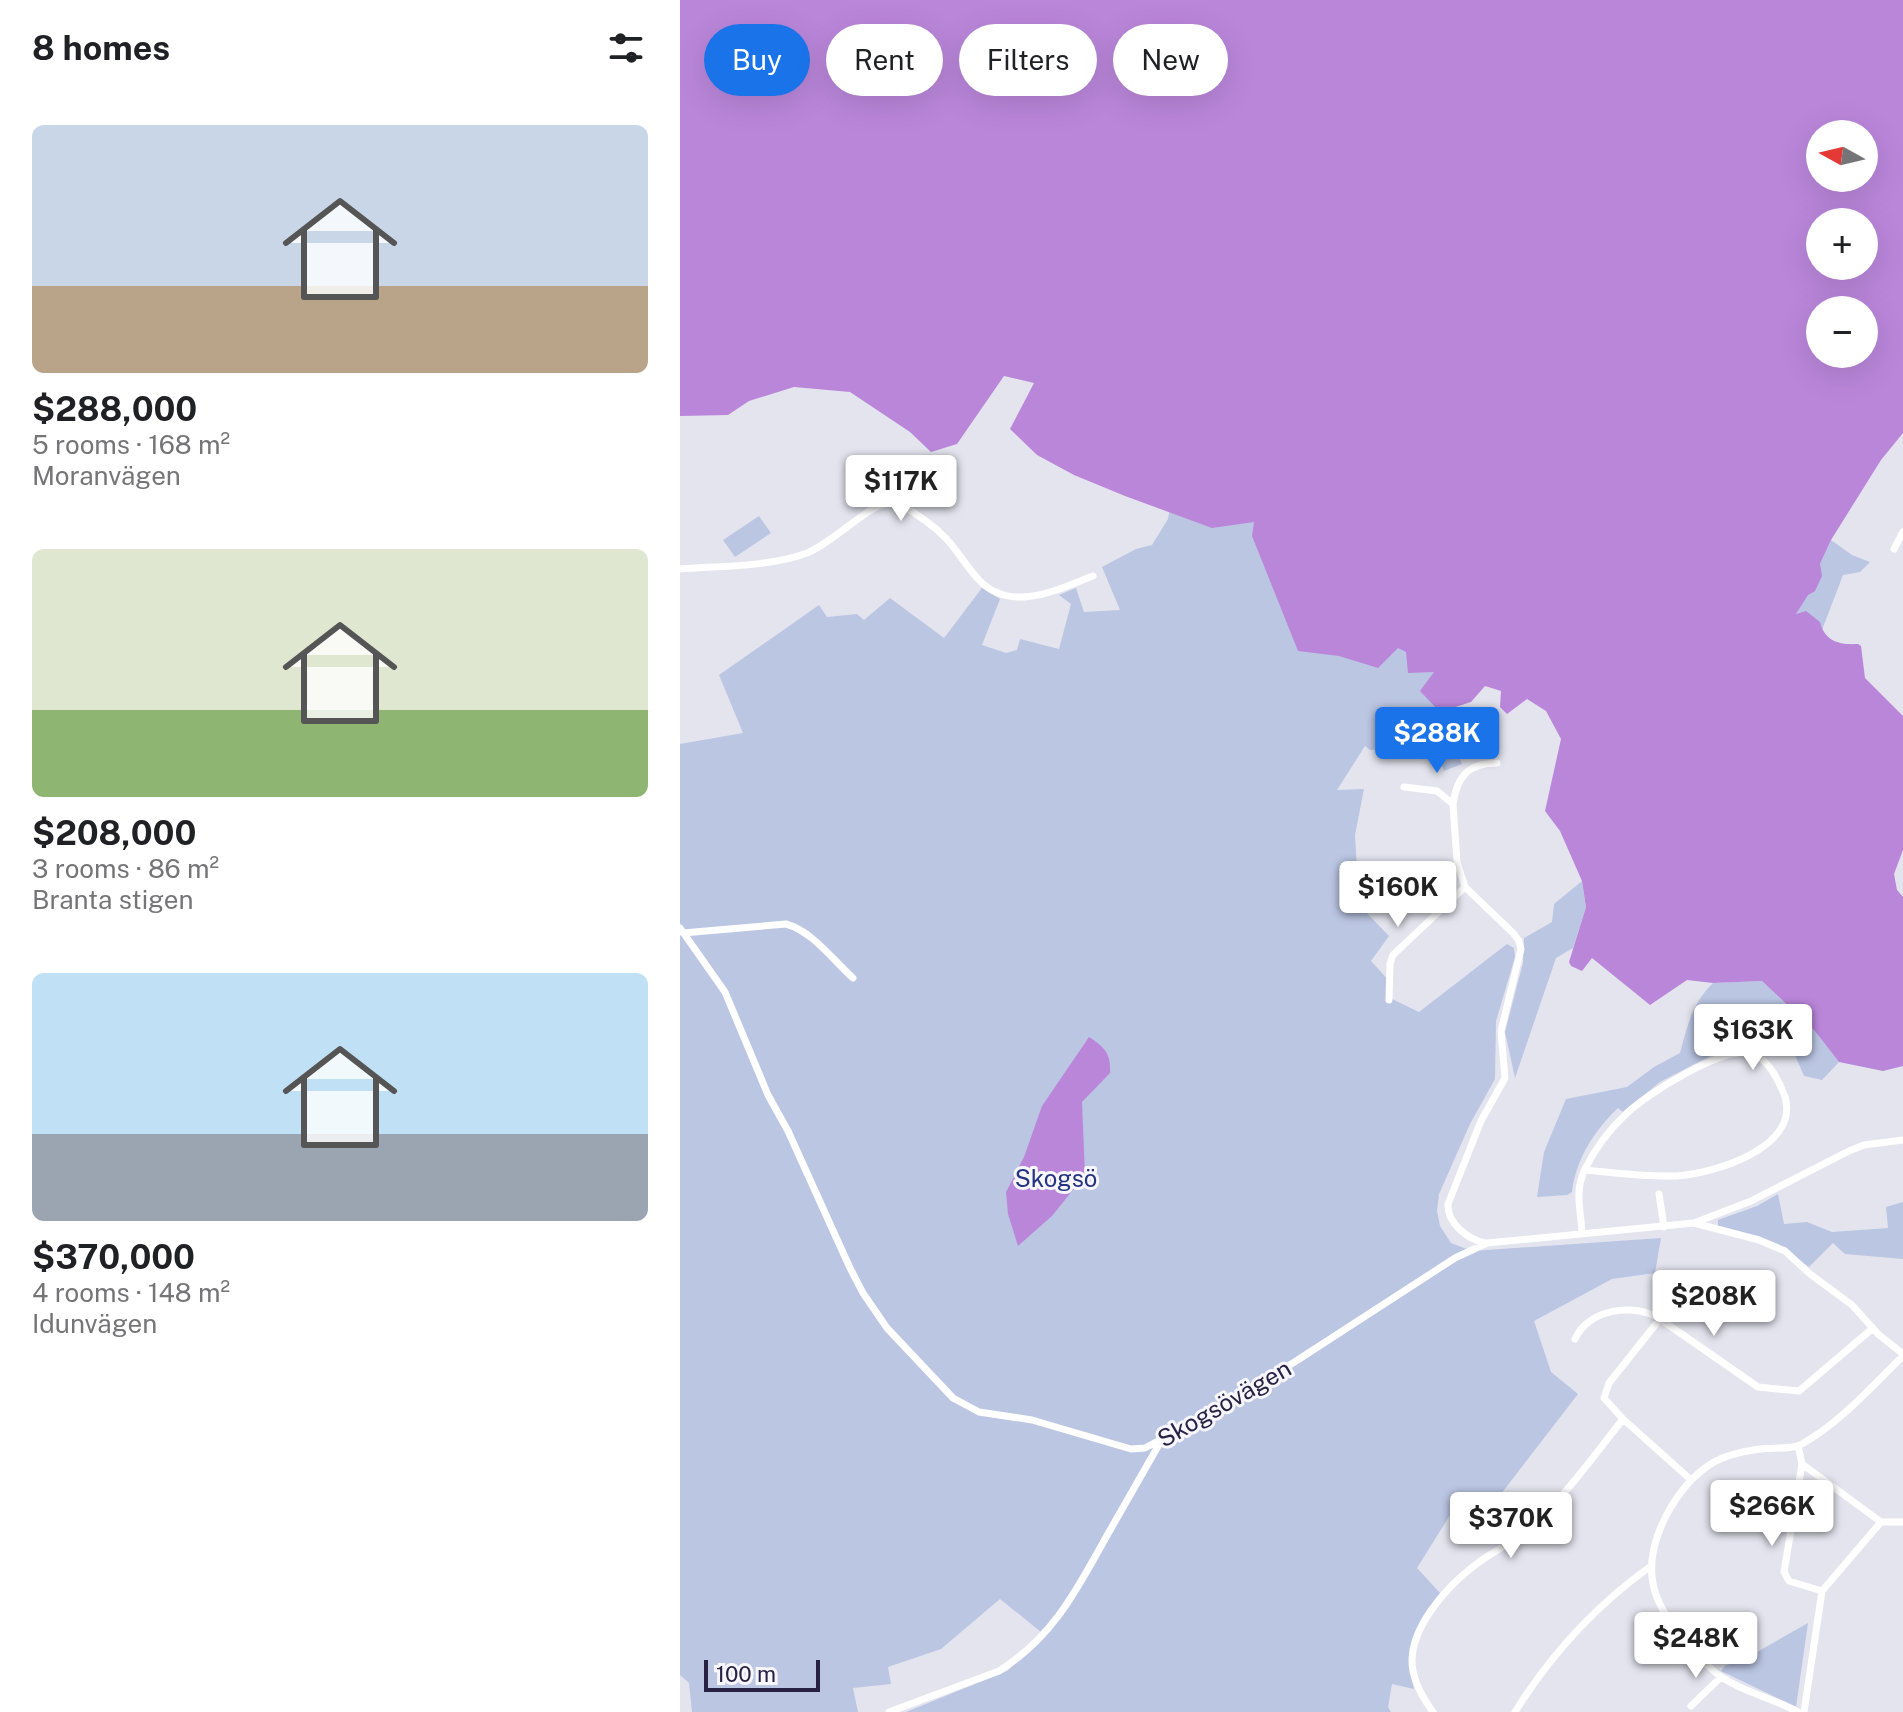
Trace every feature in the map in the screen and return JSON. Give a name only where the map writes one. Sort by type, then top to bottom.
[{"type":"street","points":[[680,569],[782,560],[806,554],[828,543],[879,504],[890,503],[912,511],[944,534],[982,583],[999,592],[1026,598],[1042,596],[1093,576]]},
{"type":"street","points":[[1894,549],[1903,532]]},
{"type":"street","points":[[1487,1243],[1477,1241],[1461,1230],[1450,1218],[1448,1204],[1481,1121],[1505,1078],[1501,1031],[1521,949],[1513,933],[1465,887],[1457,862],[1453,804],[1469,768],[1480,763],[1497,763]]},
{"type":"street","points":[[1404,787],[1437,791],[1453,804]]},
{"type":"street","points":[[1389,1000],[1393,955],[1465,887]]},
{"type":"street","points":[[681,930],[786,924],[811,936],[825,954],[853,978]]},
{"type":"street","name":"Skogsövägen","points":[[681,930],[715,975],[735,1011],[768,1095],[788,1131],[863,1293],[887,1328],[953,1398],[979,1412],[1032,1420],[1131,1449],[1145,1448],[1162,1439],[1293,1363],[1455,1258],[1487,1243],[1694,1223],[1751,1201],[1864,1145],[1903,1140]]},
{"type":"street","points":[[1582,1234],[1577,1192],[1585,1170],[1597,1147],[1626,1114],[1666,1085],[1726,1054],[1741,1052],[1762,1059],[1785,1096],[1786,1115],[1777,1134],[1765,1146],[1734,1162],[1675,1176],[1585,1170]]},
{"type":"street","points":[[1659,1194],[1664,1227]]},
{"type":"street","points":[[1694,1223],[1759,1240],[1785,1251],[1852,1305],[1903,1355],[1830,1424],[1798,1446],[1757,1449],[1734,1455],[1716,1461],[1690,1479],[1674,1500],[1660,1529],[1651,1566],[1656,1596],[1669,1622],[1721,1677],[1801,1712],[1822,1591],[1881,1522]]},
{"type":"street","points":[[1575,1339],[1585,1324],[1603,1314],[1642,1310],[1660,1319],[1758,1387],[1799,1391],[1873,1328]]},
{"type":"street","points":[[1660,1319],[1605,1391],[1604,1398],[1690,1479]]},
{"type":"street","points":[[1433,1712],[1418,1689],[1412,1660],[1421,1629],[1431,1612],[1470,1569],[1537,1522],[1578,1477],[1623,1419]]},
{"type":"street","points":[[889,1712],[999,1671],[1051,1625],[1073,1597],[1162,1439]]},
{"type":"street","points":[[1798,1446],[1802,1464],[1784,1572],[1789,1581],[1822,1591]]},
{"type":"street","points":[[1802,1464],[1881,1522],[1903,1522]]},
{"type":"street","points":[[1515,1712],[1575,1630],[1623,1585],[1651,1566]]},
{"type":"street","points":[[1691,1706],[1721,1677]]},
{"type":"green space","name":"Skogsö","points":[[1199,342],[1491,394],[1444,727],[1462,764],[1444,771],[1435,746],[1370,750],[1365,746],[1337,790],[1364,789],[1355,835],[1359,905],[1389,936],[1371,961],[1392,984],[1390,998],[1419,1012],[1507,944],[1514,948],[1515,957],[1496,1021],[1495,1079],[1470,1124],[1439,1194],[1437,1211],[1440,1226],[1451,1243],[1472,1251],[1661,1238],[1655,1273],[1612,1279],[1534,1321],[1551,1372],[1578,1394],[1494,1503],[1460,1499],[1417,1568],[1440,1593],[1412,1649],[1414,1689],[1392,1684],[1388,1707],[1391,1712],[906,1712],[1007,1671],[1046,1636],[1000,1599],[941,1649],[888,1667],[891,1684],[853,1688],[858,1712],[692,1712],[689,1683],[680,1675],[680,744],[743,733],[719,675],[819,605],[827,617],[857,614],[864,620],[890,598],[944,638],[982,588],[1000,599],[982,645],[1006,653],[1017,650],[1020,639],[1059,649],[1071,604],[1059,595],[1076,588],[1084,612],[1120,610],[1102,567],[1136,549],[1152,545],[1168,519]]},
{"type":"green space","points":[[759,516],[771,533],[735,557],[723,540]]},
{"type":"green space","points":[[1831,540],[1852,555],[1870,562],[1860,572],[1843,575],[1822,630],[1796,615]]},
{"type":"green space","points":[[1582,881],[1586,907],[1573,948],[1556,958],[1515,1078],[1505,1032],[1523,963],[1524,938],[1552,922],[1554,904]]},
{"type":"green space","points":[[1762,981],[1814,1030],[1839,1062],[1822,1080],[1804,1076],[1792,1048],[1761,1021],[1731,1023],[1711,1035],[1714,1054],[1660,1082],[1623,1112],[1618,1108],[1609,1117],[1582,1157],[1572,1192],[1537,1197],[1544,1152],[1566,1099],[1627,1087],[1680,1053],[1695,1007],[1713,983]]},
{"type":"green space","points":[[1778,1194],[1784,1224],[1807,1222],[1832,1232],[1888,1228],[1886,1207],[1903,1202],[1903,1259],[1845,1254],[1833,1243],[1809,1267],[1782,1247],[1718,1226],[1718,1220],[1757,1206]]},
{"type":"green space","points":[[1808,1623],[1796,1707],[1721,1671],[1725,1666]]},
{"type":"shaded area","points":[[680,0],[1903,0],[1903,433],[1881,460],[1831,540],[1820,564],[1822,576],[1815,591],[1808,595],[1796,614],[1806,611],[1820,622],[1822,629],[1834,641],[1861,646],[1865,678],[1903,716],[1903,850],[1894,874],[1897,890],[1903,897],[1903,1066],[1883,1071],[1839,1062],[1814,1030],[1762,981],[1713,983],[1687,980],[1650,1005],[1592,958],[1582,971],[1571,966],[1569,962],[1586,907],[1582,881],[1560,831],[1545,811],[1561,739],[1546,711],[1527,699],[1507,714],[1500,707],[1501,691],[1485,686],[1471,702],[1440,712],[1420,691],[1434,672],[1408,673],[1406,652],[1398,648],[1378,668],[1339,656],[1298,651],[1252,536],[1254,522],[1212,528],[1074,475],[1037,455],[1010,429],[1034,383],[1004,376],[957,444],[931,452],[910,432],[850,392],[794,387],[749,401],[728,415],[680,416]]},
{"type":"shaded area","points":[[1089,1037],[1106,1052],[1110,1073],[1082,1102],[1085,1175],[1052,1216],[1018,1246],[1008,1214],[1006,1192],[1024,1157],[1042,1106]]}]
